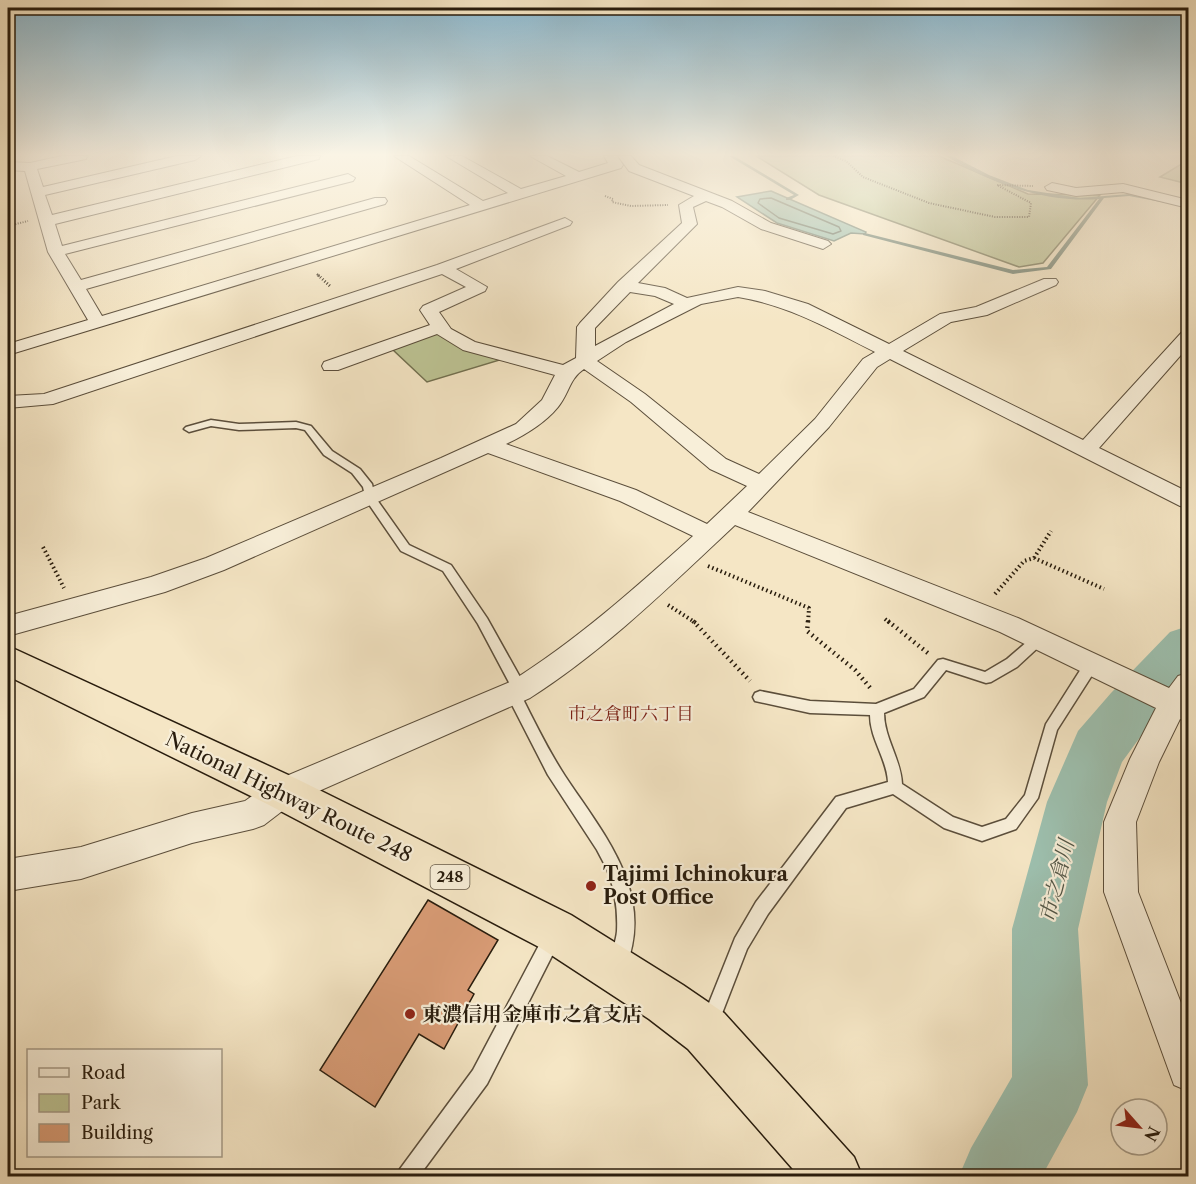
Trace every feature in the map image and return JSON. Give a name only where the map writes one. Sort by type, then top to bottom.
[{"type":"highway","name":"National Highway Route 248","points":[[8,660],[284,792],[555,931],[706,1031],[835,1176]]},
{"type":"street","points":[[44,211],[56,252],[98,323]]},
{"type":"street","points":[[47,221],[91,211]]},
{"type":"street","points":[[56,252],[236,211]]},
{"type":"street","points":[[78,286],[376,211]]},
{"type":"street","points":[[394,211],[416,227]]},
{"type":"street","points":[[8,350],[465,211]]},
{"type":"street","points":[[585,361],[586,327],[624,286],[690,224],[687,211]]},
{"type":"street","points":[[740,211],[766,226],[824,244]]},
{"type":"street","points":[[8,402],[46,400],[443,268],[565,222]]},
{"type":"street","points":[[443,268],[479,287],[429,310],[445,333],[469,346],[566,372]]},
{"type":"street","points":[[8,875],[81,863],[192,828],[253,814],[284,792],[516,691],[555,668],[644,595],[732,514],[822,423],[870,363],[887,351],[916,338],[946,318],[981,311],[1050,282]]},
{"type":"street","points":[[624,286],[659,292],[687,304]]},
{"type":"street","points":[[8,626],[156,585],[216,564],[523,428],[550,403],[566,372],[620,338],[687,304],[718,294],[738,292],[765,296],[802,308],[1188,501]]},
{"type":"street","points":[[331,366],[441,327]]},
{"type":"street","points":[[1086,450],[1188,336]]},
{"type":"street","points":[[585,361],[638,398],[718,464],[762,484]]},
{"type":"street","points":[[486,444],[570,473],[678,517],[709,535]]},
{"type":"street","points":[[732,514],[978,613],[1098,668],[1184,699],[1144,759],[1120,822],[1121,892],[1188,1071]]},
{"type":"lane","points":[[189,429],[211,423],[239,427],[296,425],[308,428],[328,453],[356,471],[368,486],[370,497],[405,548],[447,568],[483,621],[559,780],[601,840],[625,891],[628,916],[626,941],[616,970]]},
{"type":"lane","points":[[760,697],[810,707],[882,708],[919,693],[943,664],[986,678],[1012,663],[1039,639]]},
{"type":"lane","points":[[706,1031],[741,944],[762,908],[841,802],[895,787],[949,823],[982,834],[1011,824],[1031,798],[1051,728],[1098,668]]},
{"type":"lane","points":[[882,708],[876,724],[896,776],[895,787]]},
{"type":"lane","points":[[407,1176],[480,1077],[555,931]]},
{"type":"path","points":[[968,211],[995,217],[1029,217],[1030,211]]},
{"type":"path","points":[[303,261],[345,299]]},
{"type":"path","points":[[1034,558],[1051,531]]},
{"type":"path","points":[[43,547],[74,607]]},
{"type":"path","points":[[684,557],[809,608],[807,631],[855,670],[882,708]]},
{"type":"path","points":[[978,613],[1024,561],[1034,558],[1104,589]]},
{"type":"path","points":[[644,595],[672,606],[696,623],[747,675],[760,697]]},
{"type":"path","points":[[885,620],[943,664]]},
{"type":"green space","points":[[864,211],[1086,211],[1043,263],[1019,267]]},
{"type":"green space","points":[[436,332],[503,359],[427,382],[392,349]]},
{"type":"water","points":[[759,211],[818,211],[866,232],[865,234],[851,233],[834,241],[777,223]]},
{"type":"building","name":"東濃信用金庫市之倉支店","points":[[428,900],[498,940],[468,990],[474,994],[444,1049],[419,1034],[375,1107],[320,1070]]},
{"type":"waterway","points":[[865,234],[1013,272],[1049,268],[1092,211]]},
{"type":"waterway","name":"市之倉川","points":[[999,1176],[1050,1085],[1045,929],[1077,802],[1098,749],[1130,709],[1188,646]]},
{"type":"place","name":"Tajimi Ichinokura Post Office","points":[[591,886]]},
{"type":"place","name":"東濃信用金庫市之倉支店","points":[[410,1014]]},
{"type":"district","name":"市之倉町六丁目","points":[[631,714]]}]
